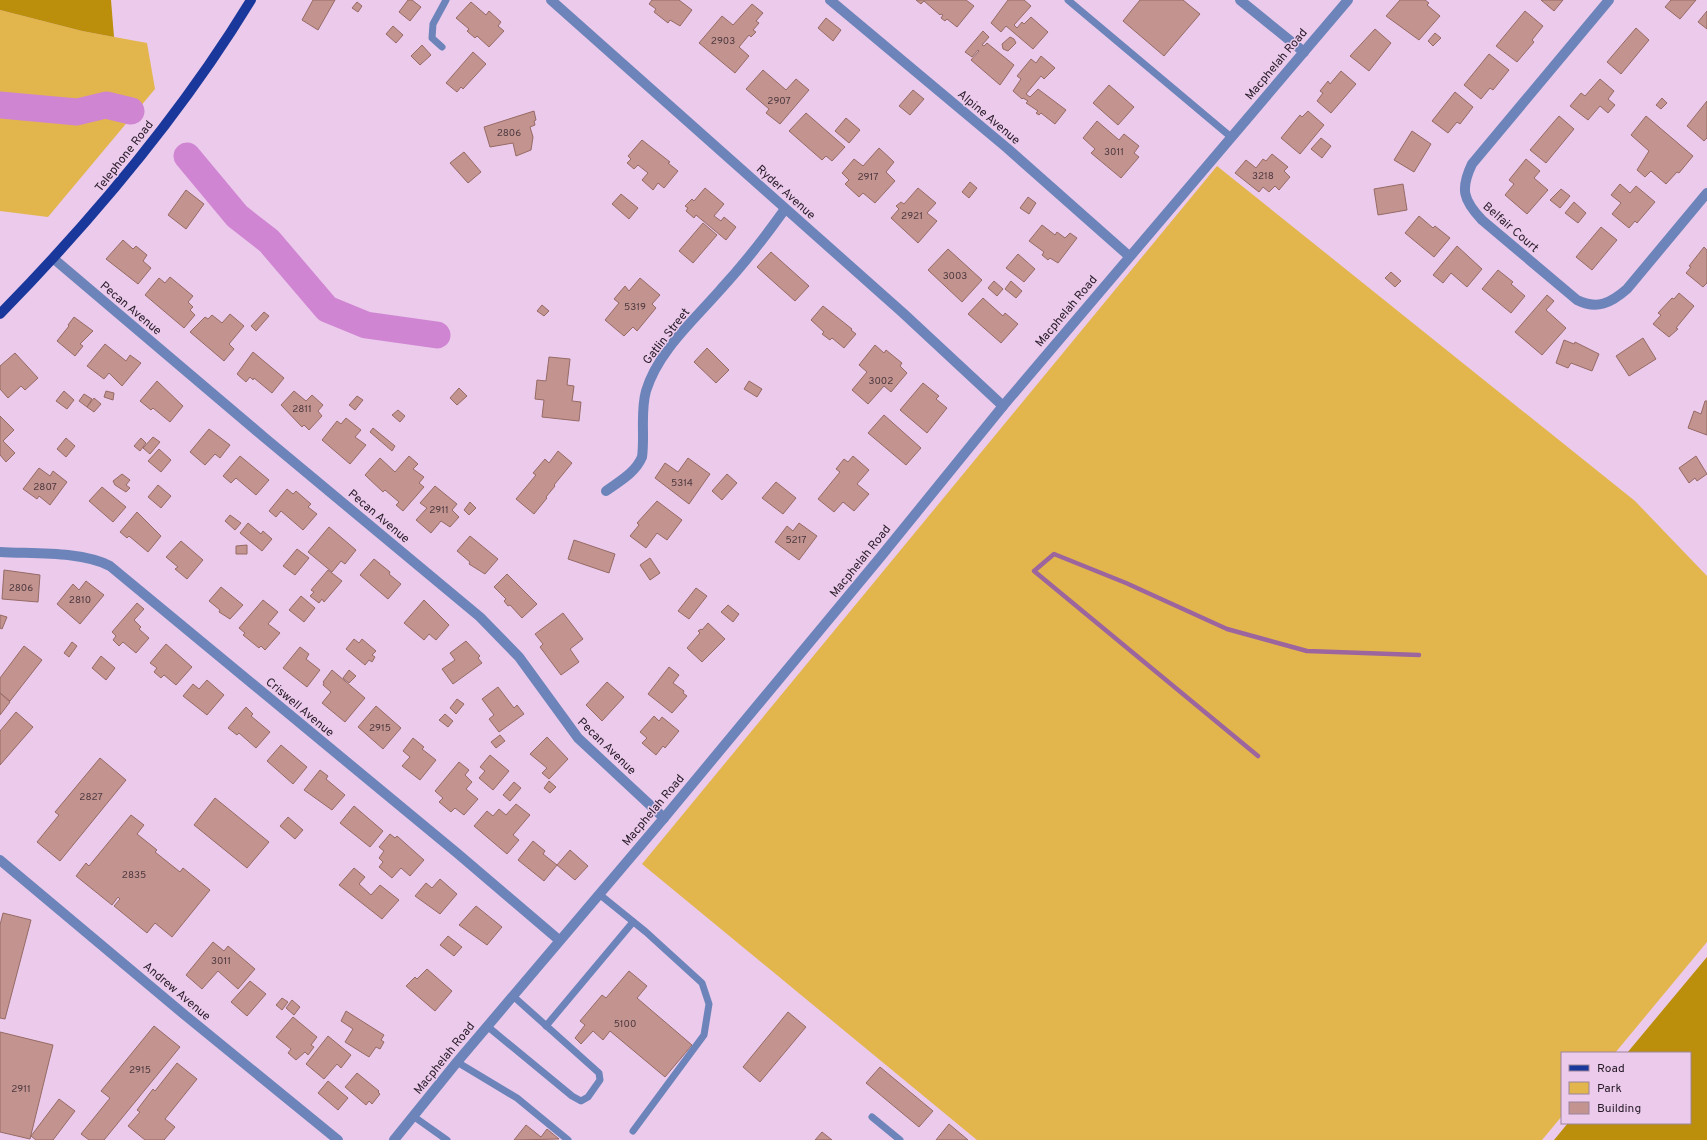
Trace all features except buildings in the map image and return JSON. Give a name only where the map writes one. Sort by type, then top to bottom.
[{"type":"main road","name":"Telephone Road","points":[[0,314],[54,259],[155,139],[198,80],[251,0]]},
{"type":"street","name":"Ryder Avenue","points":[[551,0],[1003,406]]},
{"type":"street","name":"Alpine Avenue","points":[[830,0],[1007,148],[1129,256]]},
{"type":"street","points":[[1240,0],[1304,52]]},
{"type":"street","name":"Macphelah Road","points":[[394,1140],[559,940],[664,818],[1003,406],[1348,0]]},
{"type":"street","name":"Belfair Court","points":[[1609,0],[1472,164],[1466,178],[1464,189],[1466,199],[1472,210],[1482,220],[1577,300],[1584,304],[1596,306],[1616,299],[1627,289],[1707,193]]},
{"type":"street","name":"Gatlin Street","points":[[606,491],[630,474],[638,466],[642,457],[645,392],[659,362],[679,336],[739,268],[785,209]]},
{"type":"street","name":"Pecan Avenue","points":[[54,259],[265,438],[480,617],[519,657],[578,738],[664,818]]},
{"type":"street","name":"Criswell Avenue","points":[[0,552],[65,556],[98,560],[110,566],[451,848],[559,940]]},
{"type":"street","name":"Andrew Avenue","points":[[0,860],[186,1016],[338,1140]]},
{"type":"lane","points":[[442,47],[432,38],[433,24],[446,0]]},
{"type":"lane","points":[[1068,0],[1231,137]]},
{"type":"lane","points":[[599,894],[702,983],[709,1004],[704,1035],[633,1131]]},
{"type":"lane","points":[[546,1026],[633,922]]},
{"type":"lane","points":[[487,1026],[572,1096],[581,1101],[588,1097],[600,1080],[598,1073],[513,996]]},
{"type":"lane","points":[[457,1062],[517,1098],[568,1140]]},
{"type":"lane","points":[[413,1116],[447,1140]]},
{"type":"lane","points":[[872,1117],[900,1140]]},
{"type":"green space","points":[[0,10],[82,31],[147,43],[155,89],[48,217],[0,211]]},
{"type":"green space","points":[[1217,166],[1635,501],[1707,576],[1707,942],[1616,1052],[1561,1052],[1561,1117],[1542,1140],[977,1140],[642,864]]},
{"type":"shaded area","points":[[0,0],[111,0],[114,37],[82,31],[0,10]]},
{"type":"shaded area","points":[[1707,957],[1707,1140],[1554,1140],[1567,1124],[1691,1124],[1691,1052],[1628,1052]]},
{"type":"waterway","points":[[0,105],[77,112],[106,105],[131,111]]},
{"type":"waterway","points":[[187,156],[237,216],[269,241],[327,309],[366,325],[437,335]]},
{"type":"waterway","points":[[1258,756],[1034,571],[1054,554],[1126,583],[1227,629],[1307,651],[1419,655]]}]
